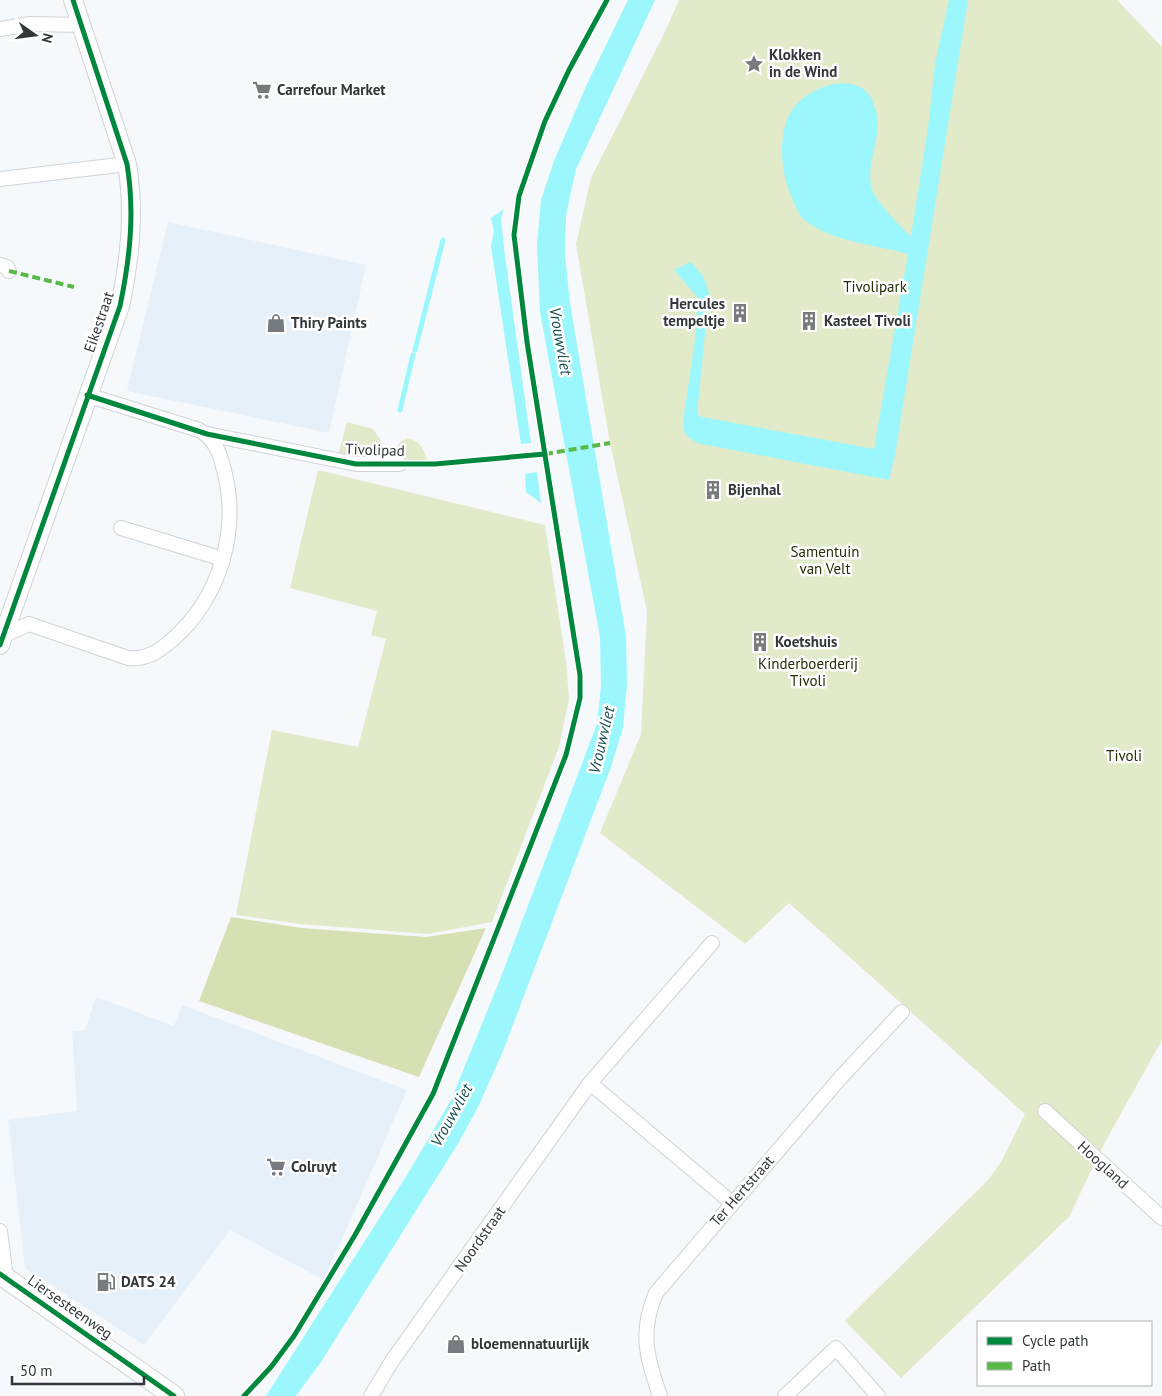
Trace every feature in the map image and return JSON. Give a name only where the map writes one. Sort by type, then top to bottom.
[{"type":"main road","name":"Liersesteenweg","points":[[3,1276],[174,1396]]},
{"type":"street","name":"Eikestraat","points":[[1,639],[120,306],[130,262],[131,188],[127,164],[83,25],[73,0]]},
{"type":"street","points":[[0,29],[30,24],[83,25]]},
{"type":"street","points":[[0,179],[127,164]]},
{"type":"street","name":"Tivolipad","points":[[87,394],[207,434],[356,464],[399,464]]},
{"type":"street","points":[[1,639],[29,624],[128,658],[145,658],[172,640],[196,614],[210,592],[223,560],[229,530],[228,491],[217,447],[207,434]]},
{"type":"street","points":[[120,528],[223,560]]},
{"type":"street","name":"Noordstraat","points":[[371,1396],[392,1361],[590,1083],[640,1023],[712,943]]},
{"type":"street","name":"Ter Hertstraat","points":[[660,1396],[646,1348],[649,1310],[656,1293],[842,1076],[902,1012]]},
{"type":"street","points":[[590,1083],[732,1203]]},
{"type":"street","name":"Hoogland","points":[[1045,1112],[1162,1218]]},
{"type":"street","points":[[0,1231],[3,1276]]},
{"type":"street","points":[[785,1396],[836,1348],[878,1396]]},
{"type":"shaded area","points":[[168,222],[366,265],[329,433],[127,391]]},
{"type":"shaded area","points":[[96,997],[174,1026],[182,1005],[407,1090],[324,1280],[230,1230],[144,1345],[25,1268],[8,1120],[77,1111],[72,1031],[85,1030]]},
{"type":"green space","name":"Tivolipark","points":[[679,0],[1117,0],[1162,47],[1162,1040],[1104,1144],[1069,1217],[901,1378],[845,1321],[988,1180],[1001,1162],[1025,1114],[789,903],[745,944],[600,833],[641,734],[647,611],[610,443],[576,244],[591,178],[663,36]]},
{"type":"green space","points":[[347,422],[373,429],[381,441],[376,453],[365,458],[338,455]]},
{"type":"green space","points":[[407,438],[420,445],[427,459],[412,461],[398,456],[395,449],[401,441]]},
{"type":"green space","points":[[318,470],[545,525],[566,661],[569,699],[559,747],[492,922],[428,934],[300,924],[236,915],[272,730],[358,747],[386,639],[371,635],[377,611],[290,588]]},
{"type":"green space","points":[[231,917],[301,928],[426,937],[486,928],[419,1077],[199,1001]]},
{"type":"water","name":"Vrouwvliet","points":[[628,0],[655,0],[576,169],[566,215],[565,255],[570,303],[626,636],[627,684],[623,728],[611,767],[503,1051],[479,1105],[459,1142],[321,1362],[296,1396],[266,1396],[407,1175],[451,1100],[499,982],[597,724],[601,686],[600,637],[540,312],[537,245],[541,200],[554,161],[587,84]]},
{"type":"water","points":[[949,0],[968,0],[895,455],[889,480],[697,443],[685,434],[683,422],[695,340],[698,298],[674,270],[691,262],[703,276],[709,293],[697,414],[702,417],[874,449],[908,254],[843,239],[819,229],[804,220],[792,197],[784,172],[782,161],[783,137],[789,115],[802,99],[812,92],[833,84],[844,83],[863,89],[872,98],[878,129],[870,179],[872,190],[883,207],[911,236],[928,128],[935,64]]},
{"type":"water","points":[[504,209],[501,219],[505,256],[531,443],[521,444],[491,246],[494,231],[491,218]]},
{"type":"water","points":[[537,472],[541,503],[526,492],[525,474]]},
{"type":"waterway","points":[[415,350],[443,240]]},
{"type":"waterway","points":[[400,410],[413,355]]},
{"type":"marked path","points":[[9,271],[74,287]]},
{"type":"marked path","points":[[545,454],[610,443]]},
{"type":"cycle path","points":[[0,645],[120,306],[129,253],[131,200],[127,164],[73,0]]},
{"type":"cycle path","points":[[244,1396],[271,1367],[294,1336],[355,1235],[433,1094],[566,755],[580,698],[580,675],[527,342],[514,235],[519,196],[545,121],[569,70],[607,0]]},
{"type":"cycle path","points":[[87,395],[207,434],[356,464],[435,464],[545,454]]},
{"type":"cycle path","points":[[0,1274],[174,1396]]},
{"type":"place","name":"Klokken in de Wind","points":[[754,64]]},
{"type":"place","name":"Carrefour Market","points":[[262,90]]},
{"type":"place","name":"Hercules tempeltje","points":[[740,313]]},
{"type":"place","name":"Kasteel Tivoli","points":[[809,321]]},
{"type":"place","name":"Thiry Paints","points":[[276,323]]},
{"type":"place","name":"Bijenhal","points":[[713,490]]},
{"type":"place","name":"Koetshuis","points":[[760,642]]},
{"type":"place","name":"Colruyt","points":[[276,1167]]},
{"type":"place","name":"DATS 24","points":[[106,1282]]},
{"type":"place","name":"bloemennatuurlijk","points":[[456,1344]]},
{"type":"park label","name":"Samentuin van Velt","points":[[825,560]]},
{"type":"park label","name":"Kinderboerderij Tivoli","points":[[808,672]]},
{"type":"park label","name":"Tivoli","points":[[1124,756]]}]
